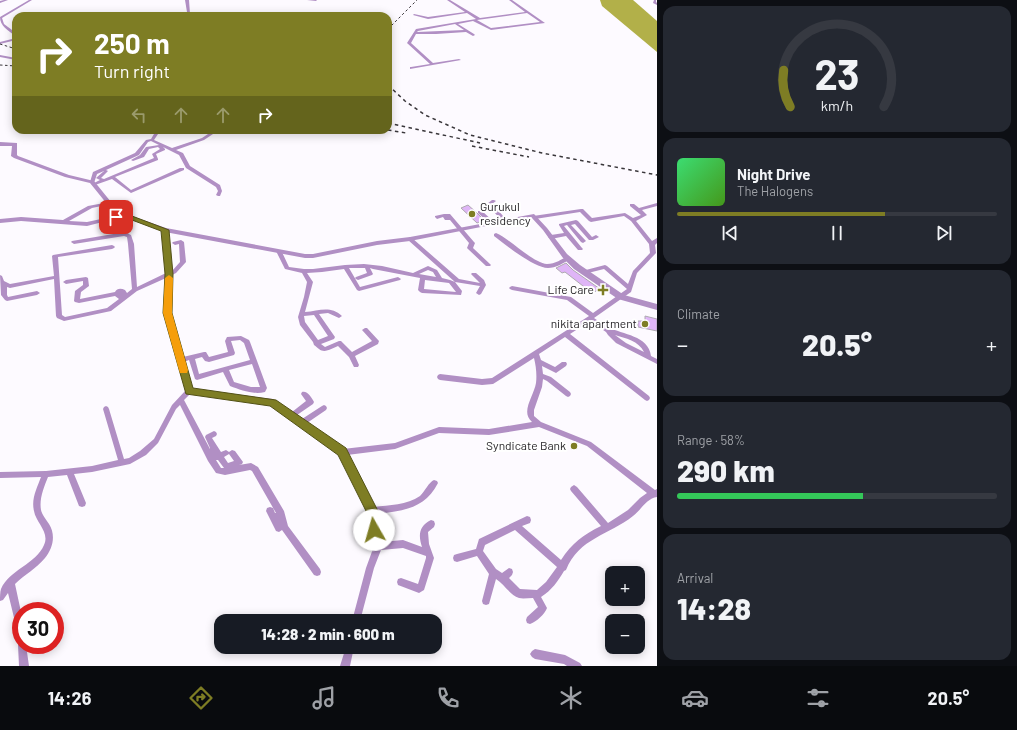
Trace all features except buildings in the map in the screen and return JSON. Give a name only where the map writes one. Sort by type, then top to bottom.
[{"type":"street","points":[[0,2],[7,0]]},
{"type":"street","points":[[23,0],[29,1]]},
{"type":"street","points":[[187,0],[189,12]]},
{"type":"street","points":[[308,0],[316,0]]},
{"type":"street","points":[[448,0],[479,19]]},
{"type":"street","points":[[474,20],[491,29],[543,23],[510,0]]},
{"type":"street","points":[[655,0],[654,2],[657,4]]},
{"type":"street","points":[[12,32],[3,24],[0,18],[29,1]]},
{"type":"street","points":[[414,16],[428,18],[468,12]]},
{"type":"street","points":[[432,64],[409,43],[415,33],[421,28],[528,12]]},
{"type":"street","points":[[428,18],[438,26]]},
{"type":"street","points":[[455,23],[473,35]]},
{"type":"street","points":[[415,33],[427,34],[466,31]]},
{"type":"street","points":[[0,43],[12,39]]},
{"type":"street","points":[[0,56],[12,58]]},
{"type":"street","points":[[411,68],[459,60]]},
{"type":"street","points":[[156,134],[152,140],[147,141],[137,154],[95,173],[93,183],[109,203],[124,215],[165,230],[313,256],[377,243],[410,239],[504,220],[532,216],[535,217],[584,209],[589,219],[625,214],[633,220],[652,244],[655,254],[635,269],[631,277],[629,291],[592,317],[493,381],[482,382],[440,377]]},
{"type":"street","points":[[171,150],[203,139],[212,134]]},
{"type":"street","points":[[152,140],[180,154],[188,167],[218,186],[220,191],[218,195]]},
{"type":"street","points":[[0,144],[15,144],[14,156],[20,159],[67,176],[93,183],[104,180],[112,177],[154,160],[156,159],[154,154],[163,149],[159,146],[148,148],[142,156],[102,173],[98,179],[104,180]]},
{"type":"street","points":[[112,177],[131,192],[182,169]]},
{"type":"street","points":[[494,201],[488,204],[504,220]]},
{"type":"street","points":[[64,222],[90,207],[109,203]]},
{"type":"street","points":[[638,210],[657,204]]},
{"type":"street","points":[[632,205],[645,216],[633,220]]},
{"type":"street","points":[[480,212],[492,223]]},
{"type":"street","points":[[0,221],[21,220],[87,224],[124,215]]},
{"type":"street","points":[[437,217],[448,217],[472,243],[470,248],[488,265]]},
{"type":"street","points":[[535,217],[568,258],[584,272],[621,297],[657,307]]},
{"type":"street","points":[[575,243],[593,238],[577,222],[561,225],[575,243],[580,249]]},
{"type":"street","points":[[568,224],[583,241]]},
{"type":"street","points":[[165,230],[169,274],[167,313],[189,391]]},
{"type":"street","points":[[74,242],[125,234],[129,236],[132,244],[130,292],[110,310],[64,319],[59,316],[55,256],[112,247]]},
{"type":"street","points":[[551,237],[568,234]]},
{"type":"street","points":[[496,235],[512,247],[544,265],[552,265],[568,258]]},
{"type":"street","points":[[410,239],[457,281],[461,290]]},
{"type":"street","points":[[652,244],[657,240]]},
{"type":"street","points":[[66,282],[86,279],[86,286],[78,291],[77,301],[116,294],[120,297],[178,269],[183,262],[181,242],[175,242]]},
{"type":"street","points":[[279,251],[287,268],[304,272],[344,267],[368,267],[398,276]]},
{"type":"street","points":[[584,272],[605,266],[629,288]]},
{"type":"street","points":[[344,267],[358,289],[398,276],[413,275],[441,280],[452,283],[459,291],[459,294],[422,292],[420,290],[423,277]]},
{"type":"street","points":[[358,278],[370,274],[368,267]]},
{"type":"street","points":[[413,275],[428,268],[435,271],[441,280]]},
{"type":"street","points":[[304,272],[310,282],[302,314],[302,323],[322,349],[339,343],[351,355],[356,365]]},
{"type":"street","points":[[474,274],[482,281],[483,285],[480,293]]},
{"type":"street","points":[[0,277],[4,284],[10,286],[57,276]]},
{"type":"street","points":[[398,276],[398,286]]},
{"type":"street","points":[[457,281],[483,285]]},
{"type":"street","points":[[4,284],[4,295],[7,299],[37,294]]},
{"type":"street","points":[[512,288],[569,298],[608,330],[609,335],[657,362]]},
{"type":"street","points":[[302,314],[328,311],[340,316]]},
{"type":"street","points":[[316,313],[332,337],[316,343]]},
{"type":"street","points":[[351,355],[376,342],[365,330]]},
{"type":"street","points":[[566,334],[647,398]]},
{"type":"street","points":[[181,360],[204,354],[209,360],[232,353],[228,340],[241,338],[247,342],[257,365],[264,388],[263,390],[251,390],[232,384],[225,369]]},
{"type":"street","points":[[479,552],[494,572],[521,594],[535,594],[542,592],[558,575],[574,550],[588,537],[631,513],[655,494],[589,444],[535,421],[530,414],[538,390],[539,362],[536,354]]},
{"type":"street","points":[[191,357],[198,377]]},
{"type":"street","points":[[186,380],[254,361]]},
{"type":"street","points":[[539,362],[556,370],[564,364]]},
{"type":"street","points":[[539,375],[549,379],[568,394]]},
{"type":"street","points":[[189,391],[214,397],[273,402],[296,413],[342,452],[372,511],[378,546],[370,568],[358,614]]},
{"type":"street","points":[[0,475],[46,474],[130,461],[143,453],[156,441],[174,407],[189,391]]},
{"type":"street","points":[[296,413],[312,401],[304,394]]},
{"type":"street","points":[[181,400],[211,459],[219,471],[225,472],[251,466],[255,469],[285,528],[317,572]]},
{"type":"street","points":[[305,421],[324,408]]},
{"type":"street","points":[[106,409],[122,463]]},
{"type":"street","points":[[342,452],[394,446],[439,430],[489,432],[539,424]]},
{"type":"street","points":[[214,434],[208,437],[223,454]]},
{"type":"street","points":[[211,459],[223,454]]},
{"type":"street","points":[[211,459],[223,454]]},
{"type":"street","points":[[69,471],[82,504]]},
{"type":"street","points":[[0,597],[10,583],[41,556],[49,542],[50,530],[39,514],[37,504],[38,493],[46,474]]},
{"type":"street","points":[[372,511],[408,506],[417,503],[426,495],[434,483]]},
{"type":"street","points":[[574,489],[606,526]]},
{"type":"street","points":[[270,511],[278,516]]},
{"type":"street","points":[[278,516],[279,528]]},
{"type":"street","points":[[479,552],[482,542],[527,520]]},
{"type":"street","points":[[401,582],[419,589],[421,587],[430,558],[425,544],[424,530],[431,524]]},
{"type":"street","points":[[516,526],[563,567]]},
{"type":"street","points":[[378,546],[403,544],[429,553]]},
{"type":"street","points":[[457,558],[479,552]]},
{"type":"street","points":[[486,601],[494,572]]},
{"type":"street","points":[[502,578],[509,572]]},
{"type":"street","points":[[10,583],[14,602]]},
{"type":"street","points":[[530,620],[543,608],[535,594]]},
{"type":"street","points":[[23,654],[24,666]]},
{"type":"street","points":[[345,666],[348,654]]},
{"type":"street","points":[[535,654],[565,660],[577,666]]},
{"type":"shaded area","points":[[600,0],[633,0],[657,21],[657,52],[602,6]]},
{"type":"railway","points":[[392,25],[417,0]]},
{"type":"railway","points":[[0,44],[12,48]]},
{"type":"railway","points":[[0,65],[12,66]]},
{"type":"railway","points":[[392,89],[405,101],[425,115],[470,135],[542,153],[657,175]]},
{"type":"railway","points":[[392,124],[480,143]]},
{"type":"railway","points":[[392,131],[406,133]]},
{"type":"railway","points":[[472,146],[529,157]]},
{"type":"slow traffic","points":[[169,278],[167,313],[183,370]]},
{"type":"place","name":"Gurukul residency","points":[[472,214]]},
{"type":"place","name":"Life Care","points":[[603,290]]},
{"type":"place","name":"nikita apartment","points":[[645,324]]},
{"type":"place","name":"Syndicate Bank","points":[[574,446]]},
{"type":"route","points":[[116,217],[124,215],[156,228],[165,230],[169,274],[167,313],[189,391],[262,402],[273,402],[342,452],[372,511],[374,530]]}]
